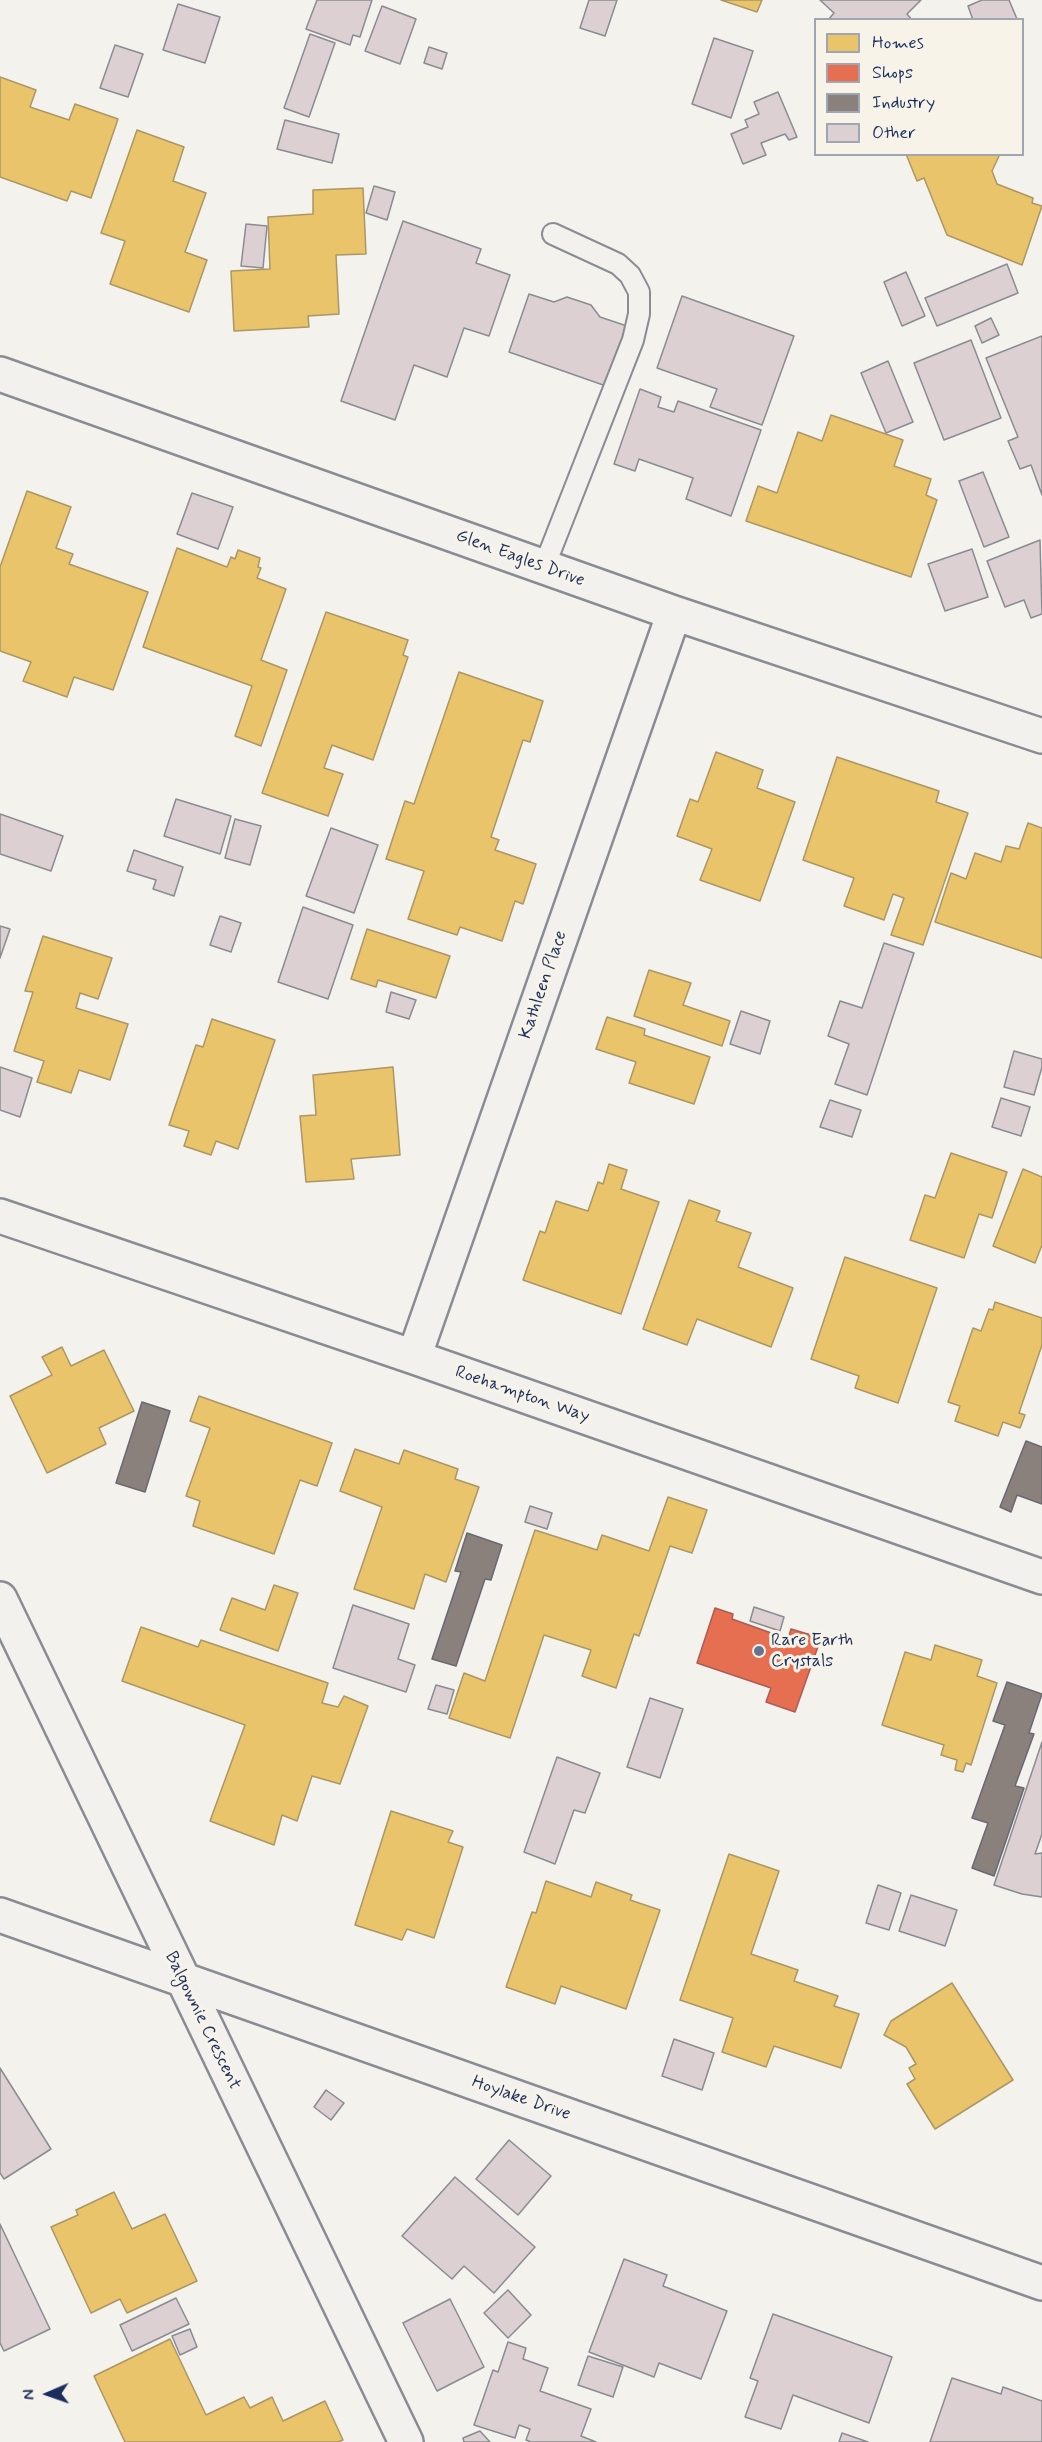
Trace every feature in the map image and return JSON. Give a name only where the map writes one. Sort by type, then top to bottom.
[{"type":"street","name":"Glen Eagles Drive","points":[[0,374],[674,613],[1042,736]]},
{"type":"street","name":"Kathleen Place","points":[[414,1357],[674,613]]},
{"type":"street","name":"Roehampton Way","points":[[0,1216],[414,1357],[1042,1577]]},
{"type":"street","name":"Balgownie Crescent","points":[[0,1599],[406,2442]]},
{"type":"street","name":"Hoylake Drive","points":[[0,1915],[1042,2283]]},
{"type":"lane","points":[[544,567],[633,340],[639,314],[639,292],[630,275],[618,264],[553,234]]},
{"type":"building: Homes","points":[[721,0],[762,0],[757,12]]},
{"type":"building: Homes","points":[[0,77],[36,90],[30,107],[69,120],[75,104],[118,119],[91,198],[71,191],[67,201],[0,177]]},
{"type":"building: Homes","points":[[137,130],[184,147],[173,181],[206,193],[185,252],[207,260],[189,312],[110,284],[125,241],[101,233]]},
{"type":"building: Homes","points":[[907,156],[999,156],[992,171],[997,184],[1033,198],[1032,203],[1042,206],[1022,265],[947,235],[924,178],[917,181]]},
{"type":"building: Homes","points":[[363,188],[366,254],[336,255],[339,314],[308,316],[309,327],[234,331],[231,271],[270,269],[268,217],[313,214],[313,190]]},
{"type":"building: Homes","points":[[831,415],[903,440],[894,466],[931,479],[926,495],[937,500],[911,577],[746,521],[758,486],[777,493],[798,432],[822,441]]},
{"type":"building: Homes","points":[[27,491],[71,507],[56,548],[73,554],[69,564],[148,592],[113,690],[74,677],[67,697],[23,681],[31,662],[0,651],[0,567]]},
{"type":"building: Homes","points":[[177,548],[227,567],[231,557],[235,559],[238,550],[260,558],[258,567],[261,568],[257,578],[286,589],[261,660],[287,670],[261,746],[235,736],[252,686],[143,647]]},
{"type":"building: Homes","points":[[326,612],[408,640],[403,655],[408,657],[373,760],[332,745],[324,768],[343,774],[328,816],[262,793]]},
{"type":"building: Homes","points":[[459,672],[543,701],[530,742],[523,740],[491,837],[499,840],[495,850],[536,864],[523,904],[515,901],[502,941],[460,927],[457,935],[408,919],[424,871],[386,859],[405,801],[414,804]]},
{"type":"building: Homes","points":[[716,752],[763,770],[757,788],[795,802],[760,901],[700,880],[712,849],[677,836],[690,799],[698,802]]},
{"type":"building: Homes","points":[[837,757],[939,791],[936,802],[968,813],[923,945],[891,935],[904,898],[893,894],[884,920],[844,906],[854,878],[803,860]]},
{"type":"building: Homes","points":[[1028,823],[1042,828],[1042,958],[935,922],[951,873],[966,879],[975,853],[1001,862],[1006,846],[1019,849]]},
{"type":"building: Homes","points":[[367,929],[450,956],[436,998],[378,980],[376,987],[351,979]]},
{"type":"building: Homes","points":[[43,936],[112,958],[98,999],[80,993],[76,1008],[128,1024],[110,1080],[79,1070],[71,1093],[37,1082],[44,1061],[14,1051],[33,992],[25,991]]},
{"type":"building: Homes","points":[[649,970],[691,983],[683,1005],[730,1021],[722,1046],[634,1016]]},
{"type":"building: Homes","points":[[607,1017],[645,1029],[644,1035],[710,1057],[694,1104],[629,1083],[636,1062],[596,1049]]},
{"type":"building: Homes","points":[[212,1019],[275,1040],[238,1149],[216,1141],[211,1155],[184,1146],[189,1131],[169,1125],[196,1045],[203,1047]]},
{"type":"building: Homes","points":[[393,1067],[400,1155],[351,1159],[354,1179],[306,1182],[300,1116],[316,1115],[313,1075]]},
{"type":"building: Homes","points":[[951,1153],[1007,1172],[992,1218],[979,1214],[964,1258],[910,1240],[925,1195],[935,1198]]},
{"type":"building: Homes","points":[[609,1164],[627,1170],[621,1189],[659,1202],[621,1314],[523,1280],[540,1231],[545,1233],[556,1201],[588,1211],[598,1182],[603,1184]]},
{"type":"building: Homes","points":[[1023,1169],[1042,1177],[1042,1245],[1035,1263],[993,1246]]},
{"type":"building: Homes","points":[[689,1200],[720,1211],[716,1221],[751,1233],[738,1267],[793,1288],[771,1347],[697,1319],[687,1345],[643,1329]]},
{"type":"building: Homes","points":[[845,1257],[937,1288],[898,1403],[855,1388],[859,1376],[811,1359]]},
{"type":"building: Homes","points":[[995,1302],[1042,1318],[1042,1345],[1019,1413],[1025,1415],[1020,1428],[1003,1422],[998,1436],[955,1421],[960,1406],[948,1402],[973,1328],[981,1331],[989,1309],[993,1310]]},
{"type":"building: Homes","points":[[62,1347],[71,1366],[104,1350],[134,1411],[99,1428],[106,1444],[47,1473],[10,1396],[52,1375],[42,1357]]},
{"type":"building: Homes","points":[[199,1396],[332,1443],[317,1486],[300,1480],[274,1554],[193,1526],[200,1501],[186,1496],[210,1428],[190,1421]]},
{"type":"building: Homes","points":[[355,1449],[399,1464],[404,1450],[458,1469],[455,1479],[479,1487],[446,1582],[425,1574],[414,1609],[354,1589],[382,1507],[340,1491]]},
{"type":"building: Homes","points":[[668,1497],[707,1510],[692,1553],[670,1546],[639,1636],[634,1634],[616,1688],[582,1676],[591,1650],[544,1635],[510,1738],[449,1718],[464,1673],[485,1681],[535,1530],[597,1550],[602,1535],[649,1551]]},
{"type":"building: Homes","points":[[274,1585],[298,1593],[278,1651],[220,1630],[232,1598],[265,1610]]},
{"type":"building: Homes","points":[[141,1627],[198,1647],[201,1640],[328,1683],[322,1703],[338,1707],[344,1696],[368,1706],[340,1784],[312,1776],[297,1821],[282,1815],[274,1845],[210,1821],[245,1725],[122,1681]]},
{"type":"building: Homes","points":[[935,1645],[982,1660],[977,1676],[997,1683],[971,1765],[966,1763],[963,1772],[955,1770],[957,1760],[941,1755],[944,1745],[882,1725],[905,1652],[931,1660]]},
{"type":"building: Homes","points":[[391,1811],[453,1831],[448,1842],[463,1847],[434,1938],[407,1929],[402,1940],[355,1925]]},
{"type":"building: Homes","points":[[729,1854],[779,1871],[751,1954],[798,1970],[794,1981],[838,1996],[834,2006],[859,2014],[841,2068],[774,2046],[766,2067],[722,2052],[733,2018],[680,2000]]},
{"type":"building: Homes","points":[[546,1881],[591,1897],[596,1882],[632,1895],[630,1900],[660,1910],[626,2009],[561,1986],[555,2004],[506,1987],[532,1912],[536,1913]]},
{"type":"building: Homes","points":[[952,1983],[1013,2080],[935,2129],[907,2084],[915,2079],[909,2068],[916,2064],[906,2047],[884,2035],[891,2021]]},
{"type":"building: Homes","points":[[114,2192],[132,2229],[165,2214],[197,2281],[127,2313],[120,2299],[91,2313],[51,2227],[78,2215],[76,2210]]},
{"type":"building: Homes","points":[[170,2339],[206,2415],[244,2397],[250,2408],[272,2397],[283,2421],[325,2401],[343,2440],[338,2442],[125,2442],[94,2376]]},
{"type":"building: Shops","name":"Rare Earth Crystals","points":[[715,1608],[733,1614],[732,1619],[788,1639],[791,1629],[821,1638],[795,1712],[766,1702],[771,1688],[697,1663]]},
{"type":"building: Industry","points":[[142,1402],[170,1411],[145,1492],[116,1483]]},
{"type":"building: Industry","points":[[1026,1441],[1042,1447],[1042,1504],[1017,1495],[1011,1512],[1000,1507]]},
{"type":"building: Industry","points":[[467,1533],[502,1545],[491,1580],[485,1579],[456,1666],[432,1659],[461,1572],[455,1571]]},
{"type":"building: Industry","points":[[1007,1682],[1042,1694],[1029,1733],[1034,1734],[1015,1786],[1024,1788],[994,1876],[972,1868],[988,1823],[972,1818],[1005,1725],[993,1721]]},
{"type":"building: Other","points":[[317,0],[372,0],[360,37],[353,35],[350,45],[306,29]]},
{"type":"building: Other","points":[[589,0],[617,0],[605,36],[580,28]]},
{"type":"building: Other","points":[[820,0],[921,0],[907,14],[910,18],[830,18],[834,13]]},
{"type":"building: Other","points":[[982,0],[1009,0],[1017,18],[972,18],[968,6]]},
{"type":"building: Other","points":[[178,4],[220,17],[205,63],[163,50]]},
{"type":"building: Other","points":[[382,6],[416,19],[400,64],[365,51]]},
{"type":"building: Other","points":[[310,34],[335,43],[309,117],[284,108]]},
{"type":"building: Other","points":[[714,38],[753,51],[731,118],[692,104]]},
{"type":"building: Other","points":[[115,45],[143,54],[128,97],[100,88]]},
{"type":"building: Other","points":[[429,47],[447,53],[442,69],[424,63]]},
{"type":"building: Other","points":[[778,92],[797,137],[789,140],[785,134],[761,143],[766,155],[743,164],[731,134],[748,127],[745,120],[759,114],[754,102]]},
{"type":"building: Other","points":[[285,120],[339,134],[332,163],[277,149]]},
{"type":"building: Other","points":[[374,186],[395,192],[387,220],[366,213]]},
{"type":"building: Other","points":[[403,221],[481,249],[476,263],[510,275],[489,336],[464,328],[447,377],[414,365],[395,420],[341,401]]},
{"type":"building: Other","points":[[246,224],[267,226],[263,268],[241,266]]},
{"type":"building: Other","points":[[1007,264],[1018,293],[937,326],[925,298]]},
{"type":"building: Other","points":[[906,272],[925,316],[902,326],[884,282]]},
{"type":"building: Other","points":[[529,294],[554,302],[567,297],[591,305],[600,317],[627,326],[606,386],[509,352]]},
{"type":"building: Other","points":[[682,296],[794,336],[762,425],[710,407],[717,389],[657,368]]},
{"type":"building: Other","points":[[991,318],[999,335],[982,343],[975,326]]},
{"type":"building: Other","points":[[1042,336],[1042,495],[1031,465],[1020,469],[1008,441],[1018,437],[986,358]]},
{"type":"building: Other","points":[[971,340],[1001,418],[944,440],[914,363]]},
{"type":"building: Other","points":[[888,361],[913,422],[886,433],[861,373]]},
{"type":"building: Other","points":[[640,389],[661,397],[658,407],[674,412],[678,401],[761,430],[731,516],[686,499],[693,478],[639,459],[635,471],[614,464]]},
{"type":"building: Other","points":[[983,472],[1009,537],[984,547],[959,481]]},
{"type":"building: Other","points":[[192,493],[233,507],[218,549],[177,534]]},
{"type":"building: Other","points":[[1040,540],[1042,614],[1031,618],[1024,600],[1005,607],[987,561]]},
{"type":"building: Other","points":[[972,549],[988,597],[945,611],[928,564]]},
{"type":"building: Other","points":[[176,799],[231,816],[220,854],[164,836]]},
{"type":"building: Other","points":[[0,814],[63,836],[51,871],[0,854]]},
{"type":"building: Other","points":[[235,819],[261,826],[250,865],[225,858]]},
{"type":"building: Other","points":[[331,828],[378,845],[354,913],[306,896]]},
{"type":"building: Other","points":[[134,850],[183,867],[174,896],[153,889],[156,880],[127,871]]},
{"type":"building: Other","points":[[303,907],[353,925],[328,999],[278,982]]},
{"type":"building: Other","points":[[220,916],[241,923],[231,952],[210,945]]},
{"type":"building: Other","points":[[0,926],[10,929],[0,958]]},
{"type":"building: Other","points":[[884,943],[914,953],[867,1095],[835,1084],[849,1044],[828,1036],[840,1001],[862,1008]]},
{"type":"building: Other","points":[[391,992],[416,1000],[409,1019],[386,1012]]},
{"type":"building: Other","points":[[741,1011],[770,1021],[760,1054],[730,1044]]},
{"type":"building: Other","points":[[1014,1051],[1042,1059],[1034,1095],[1004,1087]]},
{"type":"building: Other","points":[[0,1067],[32,1078],[20,1117],[0,1110]]},
{"type":"building: Other","points":[[1001,1098],[1030,1107],[1021,1136],[992,1127]]},
{"type":"building: Other","points":[[830,1100],[861,1110],[852,1137],[820,1127]]},
{"type":"building: Other","points":[[530,1506],[552,1513],[547,1529],[525,1522]]},
{"type":"building: Other","points":[[353,1605],[409,1624],[398,1659],[415,1665],[406,1692],[333,1668]]},
{"type":"building: Other","points":[[754,1607],[784,1617],[780,1631],[750,1621]]},
{"type":"building: Other","points":[[436,1685],[454,1690],[447,1714],[428,1709]]},
{"type":"building: Other","points":[[650,1698],[683,1709],[660,1778],[627,1767]]},
{"type":"building: Other","points":[[1042,1742],[1042,1834],[1035,1854],[1042,1853],[1042,1897],[1022,1894],[994,1885]]},
{"type":"building: Other","points":[[557,1757],[600,1773],[585,1813],[574,1810],[555,1864],[524,1852]]},
{"type":"building: Other","points":[[878,1885],[901,1893],[889,1930],[866,1923]]},
{"type":"building: Other","points":[[911,1895],[957,1910],[945,1946],[899,1931]]},
{"type":"building: Other","points":[[674,2039],[714,2053],[702,2090],[662,2076]]},
{"type":"building: Other","points":[[0,2068],[51,2149],[4,2179],[0,2173]]},
{"type":"building: Other","points":[[326,2090],[344,2103],[331,2120],[314,2107]]},
{"type":"building: Other","points":[[509,2140],[551,2176],[518,2215],[476,2179]]},
{"type":"building: Other","points":[[455,2177],[535,2247],[494,2293],[464,2266],[452,2279],[402,2236]]},
{"type":"building: Other","points":[[0,2224],[50,2329],[4,2351],[0,2343]]},
{"type":"building: Other","points":[[624,2259],[667,2275],[663,2286],[727,2311],[701,2379],[659,2363],[654,2377],[589,2352]]},
{"type":"building: Other","points":[[508,2290],[531,2315],[508,2338],[484,2313]]},
{"type":"building: Other","points":[[176,2298],[189,2324],[132,2351],[120,2325]]},
{"type":"building: Other","points":[[450,2299],[484,2367],[437,2391],[403,2323]]},
{"type":"building: Other","points":[[773,2314],[892,2357],[869,2423],[793,2395],[781,2429],[745,2417],[758,2381],[750,2378]]},
{"type":"building: Other","points":[[190,2329],[197,2347],[180,2355],[172,2336]]},
{"type":"building: Other","points":[[508,2342],[526,2348],[523,2359],[548,2368],[540,2391],[591,2409],[581,2436],[596,2442],[531,2442],[526,2440],[530,2429],[519,2425],[515,2438],[474,2425],[493,2370],[498,2372]]},
{"type":"building: Other","points":[[588,2356],[623,2367],[613,2397],[578,2385]]},
{"type":"building: Other","points":[[952,2378],[1001,2394],[1003,2387],[1042,2401],[1042,2442],[930,2442]]},
{"type":"building: Other","points":[[480,2431],[490,2442],[464,2442],[463,2438]]},
{"type":"building: Other","points":[[842,2433],[868,2442],[839,2442]]},
{"type":"place","name":"Rare Earth Crystals","points":[[759,1651]]}]
